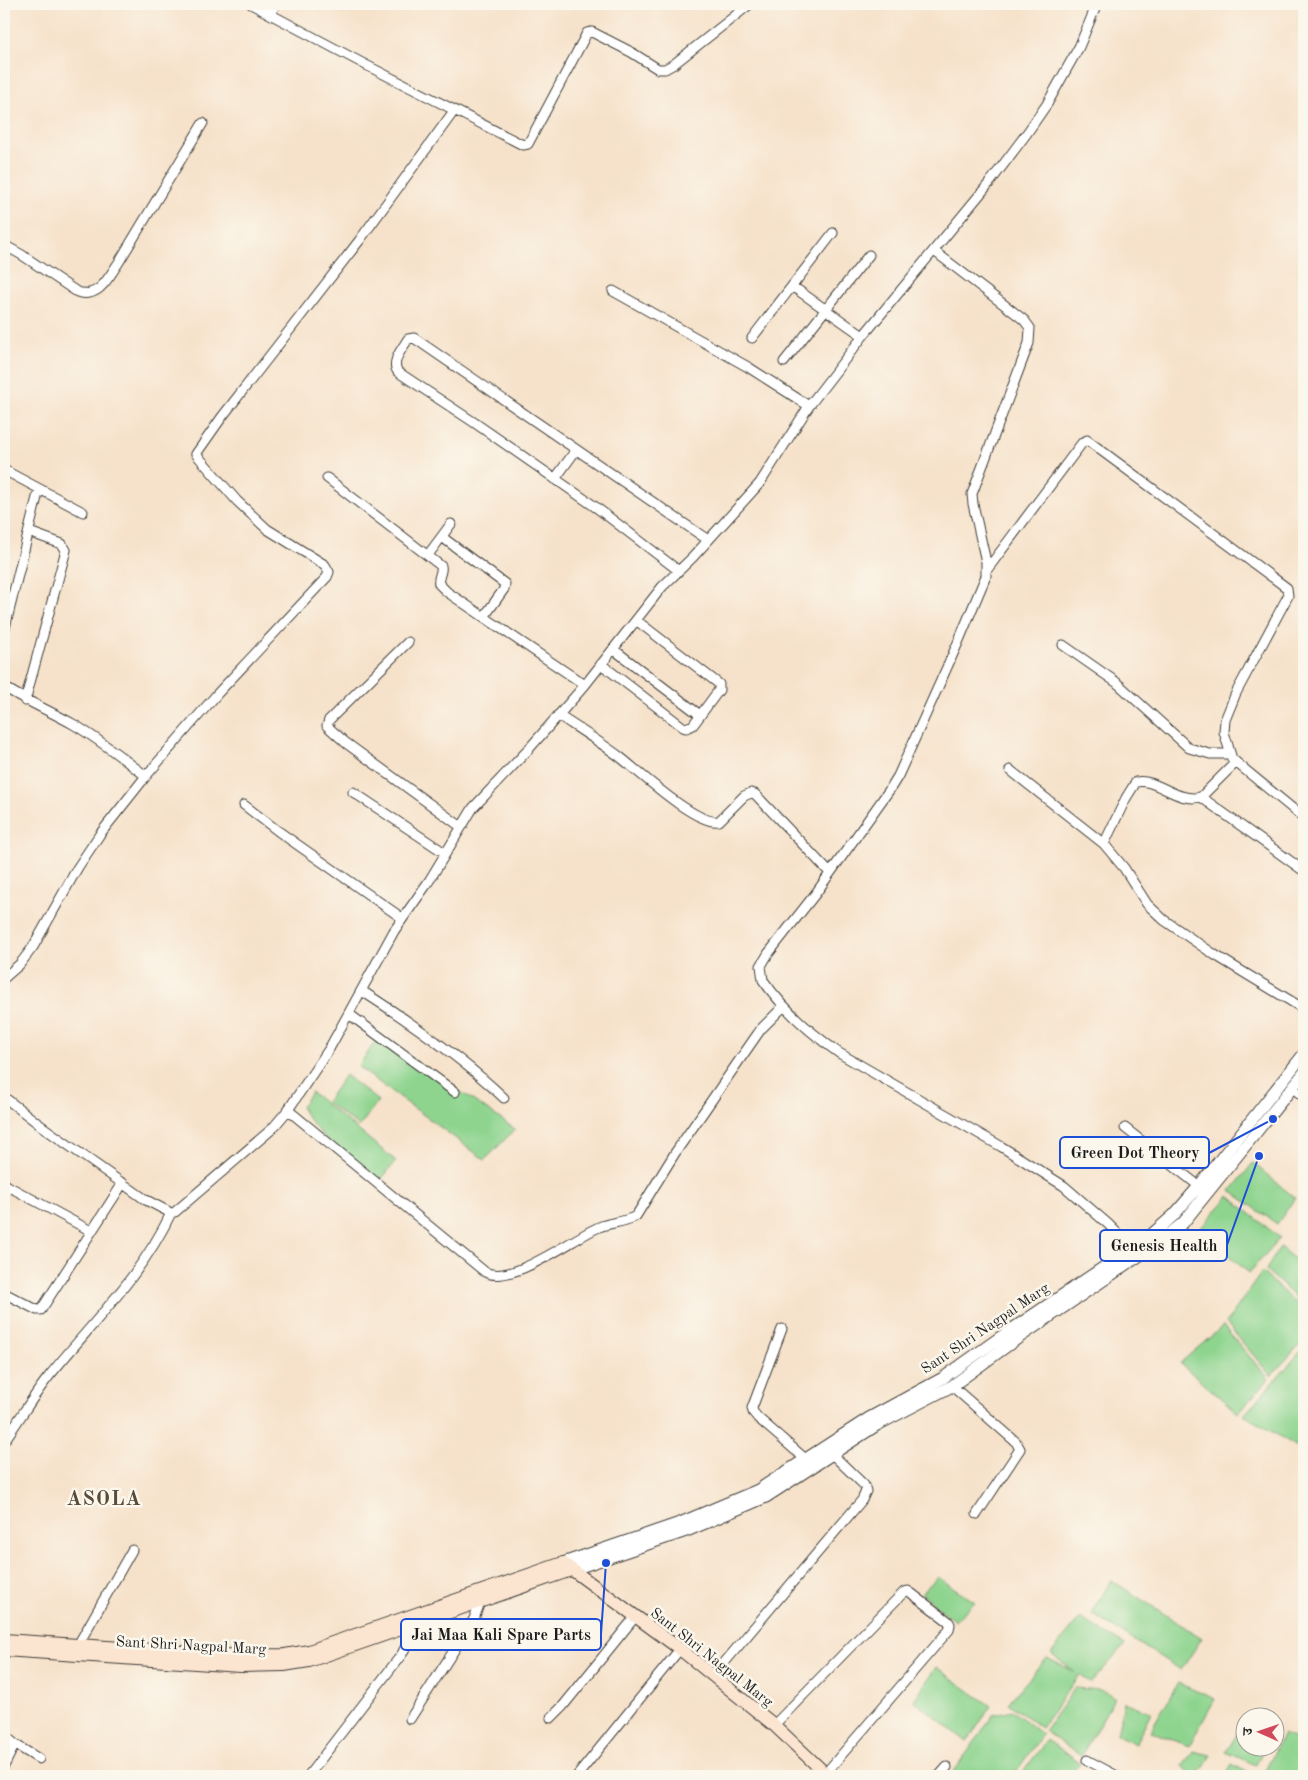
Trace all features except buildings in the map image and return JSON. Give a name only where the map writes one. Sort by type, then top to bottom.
[{"type":"main road","name":"Sant Shri Nagpal Marg","points":[[4,1650],[258,1667],[284,1665],[309,1661],[409,1627],[480,1602],[567,1567]]},
{"type":"main road","name":"Sant Shri Nagpal Marg","points":[[567,1567],[680,1649],[774,1725],[826,1775]]},
{"type":"main road","name":"Sant Shri Nagpal Marg","points":[[4,1640],[258,1657],[284,1655],[309,1651],[567,1567]]},
{"type":"street","points":[[251,4],[520,145],[526,145],[587,33],[592,32],[631,52],[658,69],[665,69],[750,4]]},
{"type":"street","points":[[270,14],[276,4]]},
{"type":"street","points":[[4,1440],[49,1376],[130,1281],[157,1240],[171,1213],[175,1212],[272,1129],[288,1110],[329,1049],[362,991],[378,958],[402,918],[429,881],[460,826],[480,799],[527,752],[585,684],[662,587],[760,483],[809,406],[863,336],[991,181],[1047,104],[1089,26],[1097,4]]},
{"type":"street","points":[[4,978],[13,972],[27,956],[94,842],[146,776],[218,694],[326,577],[328,572],[326,565],[279,537],[256,519],[237,501],[196,454],[222,417],[359,241],[454,111]]},
{"type":"street","points":[[4,245],[77,292],[87,294],[96,292],[105,284],[204,123]]},
{"type":"street","points":[[752,338],[833,233]]},
{"type":"street","points":[[934,251],[1024,320],[1030,328],[1028,344],[972,494],[972,504],[986,562],[984,581],[898,776],[816,894],[768,954],[762,966],[763,980],[783,1007],[815,1036],[839,1053],[1002,1147],[1064,1186],[1108,1224],[1118,1234],[1132,1254]]},
{"type":"street","points":[[784,362],[869,255]]},
{"type":"street","points":[[792,286],[863,336]]},
{"type":"street","points":[[613,291],[748,367],[809,406]]},
{"type":"street","points":[[679,571],[597,508],[398,372],[395,368],[395,363],[408,339],[414,338],[708,540]]},
{"type":"street","points":[[986,571],[1086,440],[1287,588],[1288,596],[1236,693],[1225,720],[1224,732],[1230,754],[1236,762],[1304,818]]},
{"type":"street","points":[[555,479],[576,450]]},
{"type":"street","points":[[4,470],[83,512]]},
{"type":"street","points":[[327,478],[441,566],[442,571],[438,580],[440,586],[585,684]]},
{"type":"street","points":[[4,632],[39,489]]},
{"type":"street","points":[[428,555],[451,524]]},
{"type":"street","points":[[26,701],[66,550],[62,544],[29,532]]},
{"type":"street","points":[[442,536],[505,584],[504,589],[484,617]]},
{"type":"street","points":[[601,664],[683,727],[686,728],[693,725],[720,687],[719,684],[636,620]]},
{"type":"street","points":[[408,642],[328,720],[327,726],[346,743],[460,826]]},
{"type":"street","points":[[1062,646],[1116,682],[1189,748],[1210,754],[1230,754]]},
{"type":"street","points":[[613,649],[700,716]]},
{"type":"street","points":[[4,687],[98,740],[146,776]]},
{"type":"street","points":[[558,715],[620,757],[661,792],[708,821],[719,822],[744,796],[751,792],[756,794],[830,873]]},
{"type":"street","points":[[1104,844],[1126,798],[1136,782],[1148,783],[1190,799],[1201,797],[1236,762]]},
{"type":"street","points":[[1010,770],[1104,844],[1124,868],[1147,904],[1164,920],[1215,956],[1304,1009]]},
{"type":"street","points":[[353,792],[445,853]]},
{"type":"street","points":[[1201,797],[1304,871]]},
{"type":"street","points":[[244,805],[402,918]]},
{"type":"street","points":[[362,991],[408,1021],[486,1080],[504,1098]]},
{"type":"street","points":[[288,1110],[486,1272],[502,1275],[530,1265],[599,1227],[628,1220],[636,1216],[675,1153],[762,1029],[783,1007]]},
{"type":"street","points":[[349,1014],[455,1092]]},
{"type":"street","name":"Sant Shri Nagpal Marg","points":[[810,1462],[832,1454],[877,1425],[952,1386],[1132,1254],[1174,1215],[1199,1186],[1304,1054]]},
{"type":"street","name":"Sant Shri Nagpal Marg","points":[[567,1567],[689,1530],[766,1497],[869,1418],[943,1378],[1002,1336],[1132,1254],[1158,1243],[1183,1222],[1304,1073]]},
{"type":"street","points":[[1276,1088],[1304,1097]]},
{"type":"street","points":[[4,1097],[40,1125],[146,1200],[171,1213]]},
{"type":"street","points":[[1125,1128],[1199,1186]]},
{"type":"street","points":[[4,1293],[37,1310],[41,1310],[123,1183]]},
{"type":"street","points":[[4,1184],[91,1232]]},
{"type":"street","points":[[782,1329],[752,1408],[758,1418],[810,1462]]},
{"type":"street","points":[[952,1386],[1016,1442],[1020,1449],[977,1514]]},
{"type":"street","points":[[713,1676],[862,1500],[866,1491],[864,1485],[832,1454]]},
{"type":"street","points":[[78,1645],[132,1550]]},
{"type":"street","points":[[774,1725],[904,1592],[909,1591],[948,1621],[950,1624],[949,1630],[826,1775]]},
{"type":"street","points":[[410,1719],[474,1619],[480,1602]]},
{"type":"street","points":[[552,1718],[635,1617]]},
{"type":"street","points":[[308,1776],[402,1654],[408,1642],[409,1627]]},
{"type":"street","points":[[577,1776],[680,1649]]},
{"type":"street","points":[[4,1735],[16,1746],[39,1759]]},
{"type":"street","points":[[4,1766],[13,1748],[16,1746]]},
{"type":"street","points":[[1087,1760],[1117,1776]]},
{"type":"street","points":[[939,1776],[947,1767]]},
{"type":"green space","points":[[379,1036],[515,1129],[485,1160],[358,1067]]},
{"type":"green space","points":[[345,1075],[378,1101],[359,1127],[326,1102]]},
{"type":"green space","points":[[311,1092],[396,1161],[379,1182],[326,1139],[308,1118],[301,1107]]},
{"type":"green space","points":[[1253,1163],[1295,1198],[1277,1224],[1231,1191]]},
{"type":"green space","points":[[1229,1196],[1280,1238],[1249,1273],[1199,1230]]},
{"type":"green space","points":[[1280,1247],[1304,1267],[1304,1305],[1266,1270]]},
{"type":"green space","points":[[1262,1272],[1304,1311],[1304,1340],[1271,1376],[1226,1323]]},
{"type":"green space","points":[[1223,1326],[1269,1379],[1238,1413],[1180,1363]]},
{"type":"green space","points":[[1304,1348],[1304,1451],[1244,1415]]},
{"type":"green space","points":[[938,1577],[975,1602],[955,1621],[921,1593]]},
{"type":"green space","points":[[1111,1580],[1202,1638],[1181,1670],[1092,1614]]},
{"type":"green space","points":[[1080,1618],[1125,1645],[1091,1683],[1079,1675],[1041,1728],[1008,1703],[1047,1658],[1075,1672],[1051,1654]]},
{"type":"green space","points":[[936,1667],[991,1706],[967,1742],[914,1700]]},
{"type":"green space","points":[[1178,1683],[1215,1699],[1189,1746],[1150,1731]]},
{"type":"green space","points":[[1075,1688],[1101,1690],[1115,1697],[1081,1756],[1044,1731]]},
{"type":"green space","points":[[1124,1702],[1151,1712],[1135,1744],[1117,1734]]},
{"type":"green space","points":[[1012,1710],[1042,1735],[1013,1776],[951,1776],[993,1715]]},
{"type":"green space","points":[[1286,1735],[1304,1742],[1304,1776],[1272,1776],[1264,1773],[1271,1758],[1286,1758]]},
{"type":"green space","points":[[1236,1736],[1236,1756],[1226,1752]]},
{"type":"green space","points":[[1047,1740],[1080,1763],[1069,1776],[1020,1776]]},
{"type":"green space","points":[[1193,1751],[1211,1755],[1198,1776],[1193,1776],[1183,1766]]},
{"type":"green space","points":[[1240,1758],[1259,1758],[1256,1765]]},
{"type":"green space","points":[[1232,1764],[1254,1776],[1225,1776]]},
{"type":"place","name":"Green Dot Theory","points":[[1273,1119]]},
{"type":"place","name":"Genesis Health","points":[[1259,1156]]},
{"type":"place","name":"Jai Maa Kali Spare Parts","points":[[606,1563]]},
{"type":"district","name":"ASOLA","points":[[104,1498]]}]
